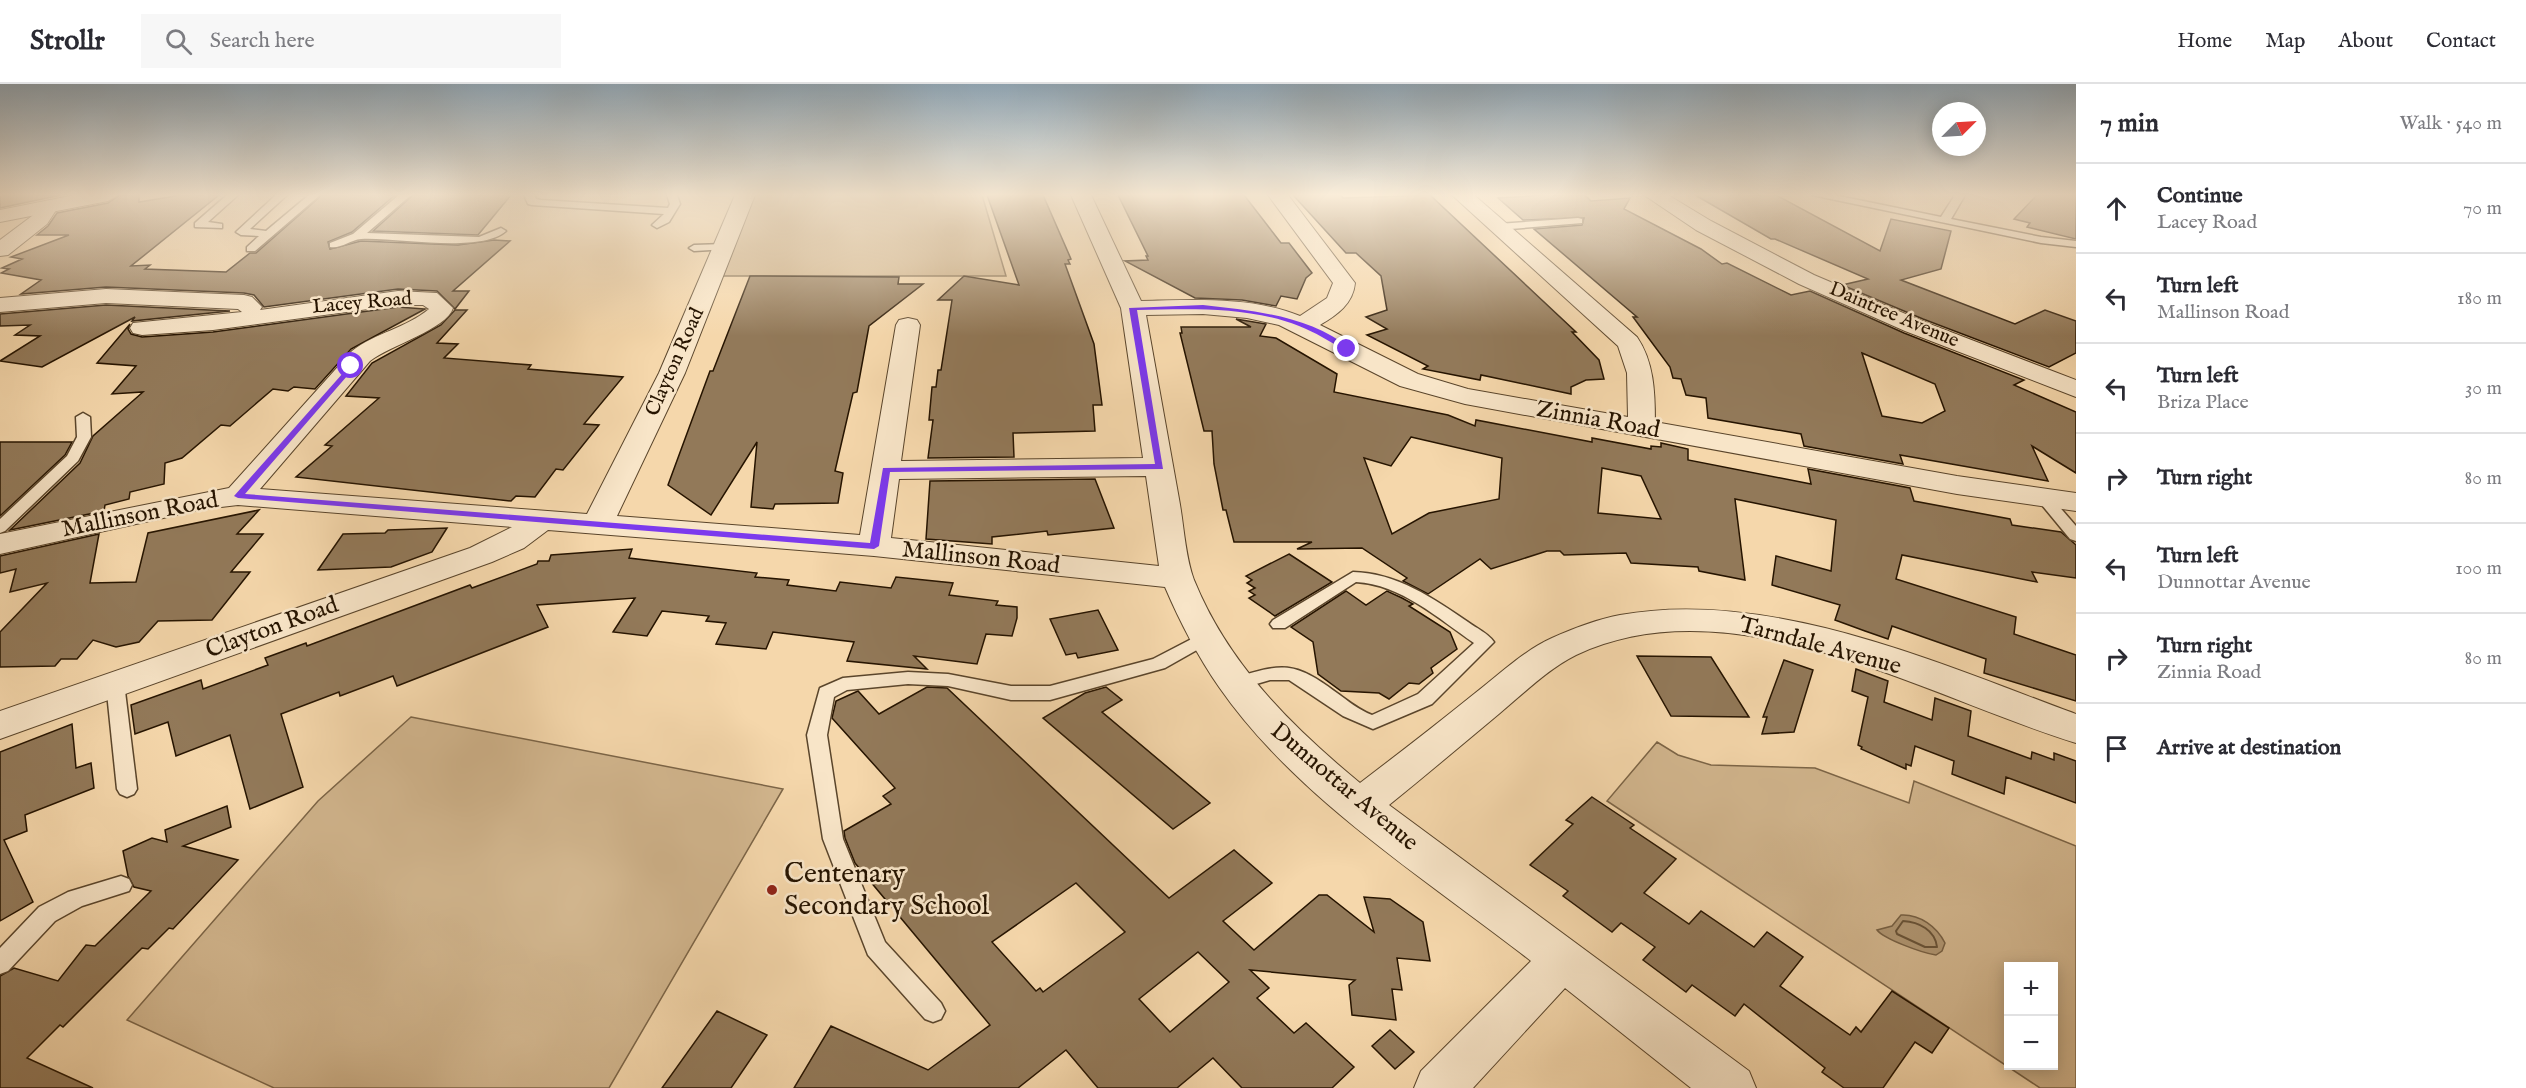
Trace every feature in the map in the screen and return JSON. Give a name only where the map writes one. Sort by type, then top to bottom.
[{"type":"street","name":"Clayton Road","points":[[597,525],[672,373],[726,242]]},
{"type":"street","name":"Dunnottar Avenue","points":[[1103,242],[1133,308],[1177,578],[1190,613],[1236,684],[1264,720],[1300,756],[1360,806],[1731,1088]]},
{"type":"street","points":[[1302,325],[1339,299],[1344,292],[1344,283],[1313,242]]},
{"type":"street","points":[[1514,242],[1628,342],[1638,365],[1641,385],[1641,427]]},
{"type":"street","name":"Daintree Avenue","points":[[1733,242],[1824,286],[2076,389]]},
{"type":"street","points":[[0,305],[87,297],[160,296],[244,302],[251,308],[268,307],[265,315]]},
{"type":"street","name":"Lacey Road","points":[[142,328],[213,323],[398,298],[429,298],[441,308],[440,312],[429,321],[388,339],[361,356],[238,496]]},
{"type":"street","name":"Zinnia Road","points":[[1133,308],[1232,309],[1265,314],[1302,325],[1380,367],[1433,387],[1641,427],[2045,499],[2076,502]]},
{"type":"street","points":[[874,546],[908,324]]},
{"type":"street","points":[[886,470],[1160,467]]},
{"type":"street","name":"Mallinson Road","points":[[0,544],[204,500],[238,496],[539,522],[874,546],[1177,578]]},
{"type":"street","name":"Clayton Road","points":[[0,725],[481,555],[513,541],[539,522]]},
{"type":"street","name":"Tarndale Avenue","points":[[1360,806],[1545,659],[1589,635],[1649,622],[1725,621],[1782,630],[1908,668],[2076,729]]},
{"type":"street","points":[[1439,1088],[1563,959]]},
{"type":"lane","points":[[251,249],[260,242]]},
{"type":"lane","points":[[334,245],[342,242]]},
{"type":"lane","points":[[694,249],[724,247]]},
{"type":"lane","points":[[0,528],[73,458],[84,437],[83,417]]},
{"type":"lane","points":[[2045,499],[2076,536]]},
{"type":"lane","points":[[1236,684],[1275,673],[1291,674],[1358,717],[1373,722],[1425,699],[1485,642],[1408,593],[1377,578],[1364,576],[1353,577],[1279,624]]},
{"type":"lane","points":[[933,1011],[876,948],[833,839],[817,735],[826,693],[843,684],[908,678],[948,680],[1011,693],[1050,693],[1159,664],[1205,638]]},
{"type":"lane","points":[[116,683],[127,789]]},
{"type":"lane","points":[[0,964],[47,914],[76,899],[121,885]]},
{"type":"shaded area","points":[[732,242],[996,242],[1006,276],[719,276]]},
{"type":"shaded area","points":[[411,717],[783,789],[609,1088],[274,1088],[127,1020],[318,801]]},
{"type":"shaded area","points":[[1657,742],[1678,755],[1711,765],[1815,768],[1909,803],[1914,781],[2076,846],[2076,1088],[2040,1088],[2013,1070],[2058,1070],[2058,962],[2004,962],[2004,1064],[1607,801]]},
{"type":"water","points":[[1901,915],[1921,919],[1933,927],[1945,943],[1942,951],[1936,955],[1922,952],[1895,941],[1877,930],[1892,926]]},
{"type":"building","points":[[51,242],[161,242],[131,266],[150,265],[145,269],[226,272],[269,242],[328,242],[330,249],[358,242],[458,245],[509,242],[453,291],[469,291],[455,309],[437,291],[398,289],[264,307],[254,295],[244,293],[106,287],[21,294],[41,280],[1,273],[9,269],[2,268],[22,259],[11,257]]},
{"type":"building","points":[[1004,242],[1063,242],[1071,259],[1068,260],[1070,264],[1065,264],[1094,344],[1102,405],[1093,405],[1095,431],[1013,433],[1014,457],[928,458],[933,420],[929,420],[932,387],[936,387],[938,370],[941,370],[952,300],[938,300],[964,276],[1019,285]]},
{"type":"building","points":[[1141,242],[1280,242],[1289,243],[1312,273],[1306,278],[1297,299],[1281,296],[1276,306],[1242,300],[1195,298],[1125,261],[1148,260],[1146,256],[1148,256]]},
{"type":"building","points":[[1336,242],[1480,242],[1576,332],[1572,332],[1599,360],[1604,379],[1586,380],[1571,387],[1571,394],[1481,375],[1480,380],[1423,369],[1428,366],[1367,335],[1387,329],[1366,317],[1387,310],[1381,276],[1356,253],[1346,253]]},
{"type":"building","points":[[1549,242],[1687,242],[1722,264],[1727,263],[1791,295],[1810,291],[1904,333],[2024,380],[2014,385],[2076,412],[2076,473],[2032,446],[2048,481],[1900,455],[1903,464],[1804,446],[1801,434],[1708,418],[1706,398],[1686,395],[1681,379],[1673,378],[1670,367],[1633,317],[1637,317]],"holes":[[[1862,353],[1935,384],[1945,411],[1922,423],[1882,416]]]},
{"type":"building","points":[[1782,242],[1863,242],[1880,251],[1883,242],[1948,242],[1941,269],[1901,280],[2015,324],[2045,310],[2076,321],[2076,353],[2049,367],[1842,285],[1868,279]]},
{"type":"building","points":[[750,276],[899,277],[898,284],[923,284],[869,326],[857,392],[853,393],[835,471],[843,473],[838,503],[775,504],[773,509],[751,507],[757,442],[711,515],[668,485],[710,371],[713,371]]},
{"type":"building","points":[[106,305],[230,311],[132,321],[135,317],[42,367],[0,361],[40,336],[15,335],[30,325],[0,326],[0,314]]},
{"type":"building","points":[[398,307],[425,309],[351,349],[315,389],[294,387],[288,391],[273,389],[230,426],[221,425],[182,458],[165,463],[164,484],[130,492],[129,499],[105,505],[104,511],[10,530],[80,463],[93,436],[143,392],[112,394],[136,366],[97,363],[130,324],[128,329],[131,334],[142,337],[213,332]]},
{"type":"building","points":[[455,310],[467,310],[437,343],[458,344],[444,358],[531,365],[528,369],[623,377],[584,424],[599,425],[563,470],[556,469],[535,497],[516,496],[511,501],[296,477],[332,446],[325,445],[379,398],[346,396],[372,363],[441,325]]},
{"type":"building","points":[[1236,319],[1266,324],[1260,336],[1276,338],[1337,374],[1334,392],[1448,415],[1475,426],[1476,420],[1592,442],[1592,438],[1651,449],[1651,446],[1661,447],[1661,443],[1688,449],[1688,460],[1811,484],[1808,469],[1910,488],[1914,501],[2010,519],[2012,525],[2061,532],[2076,545],[2076,578],[2032,572],[2037,582],[1902,555],[1896,579],[2016,617],[2014,634],[2076,655],[2076,701],[1984,673],[1986,659],[1892,626],[1888,639],[1835,620],[1840,605],[1772,585],[1776,556],[1831,571],[1836,520],[1735,499],[1745,580],[1699,571],[1698,567],[1631,563],[1626,553],[1564,555],[1560,551],[1547,551],[1491,569],[1480,559],[1428,594],[1403,581],[1407,578],[1362,548],[1297,549],[1312,542],[1234,542],[1226,510],[1223,510],[1214,464],[1212,431],[1204,431],[1180,333],[1182,333],[1181,327],[1251,327]],"holes":[[[1411,437],[1502,458],[1499,499],[1429,513],[1392,534],[1364,458],[1391,466]],[[1602,468],[1641,476],[1661,519],[1598,513]]]},
{"type":"building","points":[[0,442],[72,442],[65,455],[0,516]]},
{"type":"building","points":[[1095,479],[1114,528],[1048,535],[1047,531],[992,537],[992,544],[926,539],[930,481]]},
{"type":"building","points":[[259,510],[237,534],[263,534],[231,572],[250,572],[212,620],[158,621],[139,642],[116,647],[93,640],[77,659],[61,659],[55,666],[0,667],[0,632],[47,583],[10,592],[16,569],[0,573],[0,556],[99,534],[90,583],[136,582],[148,533]]},
{"type":"building","points":[[447,528],[432,552],[391,567],[318,570],[343,534]]},
{"type":"building","points":[[632,549],[629,558],[757,573],[755,577],[789,580],[787,585],[836,591],[840,582],[891,588],[896,577],[953,583],[949,595],[998,601],[996,605],[1017,607],[1017,618],[1012,636],[986,634],[977,664],[914,656],[927,669],[847,661],[854,642],[773,632],[766,649],[716,644],[726,623],[706,621],[709,616],[662,611],[647,636],[613,632],[635,598],[537,605],[548,627],[397,686],[393,676],[340,696],[339,692],[281,714],[303,787],[250,809],[230,735],[176,756],[168,722],[135,734],[131,705],[201,680],[203,689],[268,665],[265,658],[306,643],[307,646],[470,585],[472,588],[537,564],[538,561],[549,561],[551,555]]},
{"type":"building","points":[[1289,554],[1332,582],[1275,616],[1249,598],[1255,595],[1249,591],[1255,588],[1247,583],[1252,580],[1246,576]]},
{"type":"building","points":[[1346,591],[1366,605],[1387,591],[1402,598],[1413,604],[1409,606],[1450,632],[1457,649],[1431,668],[1433,673],[1419,684],[1409,683],[1389,699],[1379,693],[1341,691],[1318,674],[1313,642],[1291,627]]},
{"type":"building","points":[[1098,610],[1118,650],[1078,658],[1076,653],[1066,655],[1050,619]]},
{"type":"building","points":[[1637,656],[1711,657],[1749,717],[1671,716]]},
{"type":"building","points":[[1784,660],[1813,670],[1794,732],[1762,734],[1767,717],[1763,717]]},
{"type":"building","points":[[1856,669],[1888,681],[1884,702],[1932,720],[1935,698],[1971,711],[1968,736],[2031,759],[2032,752],[2054,760],[2054,753],[2076,761],[2076,803],[2006,777],[2004,794],[1952,774],[1954,761],[1915,746],[1911,766],[1906,764],[1906,769],[1861,749],[1862,747],[1858,745],[1868,697],[1852,691]]},
{"type":"building","points":[[927,687],[947,688],[1169,898],[1234,850],[1272,883],[1223,921],[1254,950],[1319,895],[1327,895],[1374,932],[1364,897],[1390,899],[1423,922],[1430,961],[1397,958],[1402,990],[1392,989],[1396,1020],[1352,1015],[1349,985],[1355,980],[1250,970],[1269,988],[1257,998],[1294,1033],[1306,1023],[1354,1067],[1332,1088],[1242,1088],[1213,1058],[1177,1088],[1098,1088],[1066,1050],[1018,1088],[794,1088],[831,1026],[928,1070],[990,1025],[855,863],[845,838],[844,831],[891,804],[883,796],[895,788],[832,718],[836,701],[858,691],[879,714]],"holes":[[[1076,883],[1125,932],[1043,992],[1040,988],[1036,991],[992,942]],[[1198,952],[1229,982],[1170,1032],[1139,999]]]},
{"type":"building","points":[[1106,687],[1122,700],[1102,712],[1210,803],[1173,829],[1043,718],[1085,693]]},
{"type":"building","points":[[72,724],[76,768],[91,763],[94,788],[25,815],[27,831],[4,840],[33,902],[0,921],[0,752]]},
{"type":"building","points":[[1592,797],[1634,825],[1630,828],[1676,859],[1644,893],[1689,924],[1701,911],[1754,947],[1767,932],[1803,957],[1780,986],[1850,1035],[1856,1027],[1861,1032],[1892,991],[1949,1028],[1932,1053],[1915,1042],[1883,1088],[1844,1088],[1822,1072],[1825,1068],[1744,1004],[1735,1016],[1692,985],[1686,992],[1643,960],[1655,947],[1621,923],[1612,932],[1563,896],[1568,891],[1530,865],[1573,824],[1566,820]]},
{"type":"building","points":[[227,806],[231,827],[183,846],[238,860],[173,929],[169,928],[148,949],[142,948],[63,1027],[60,1025],[27,1058],[93,1088],[0,1088],[0,976],[14,968],[58,981],[86,945],[95,946],[151,891],[134,887],[128,876],[123,851],[152,838],[167,842],[165,830]]},
{"type":"building","points":[[717,1011],[767,1035],[731,1088],[662,1088]]},
{"type":"building","points":[[1390,1030],[1414,1052],[1395,1069],[1372,1046]]},
{"type":"place","name":"Centenary Secondary School","points":[[772,890]]},
{"type":"route","points":[[351,366],[238,496],[539,522],[874,546],[886,470],[1160,467],[1133,308],[1203,307],[1265,314],[1302,325],[1347,349]]}]
